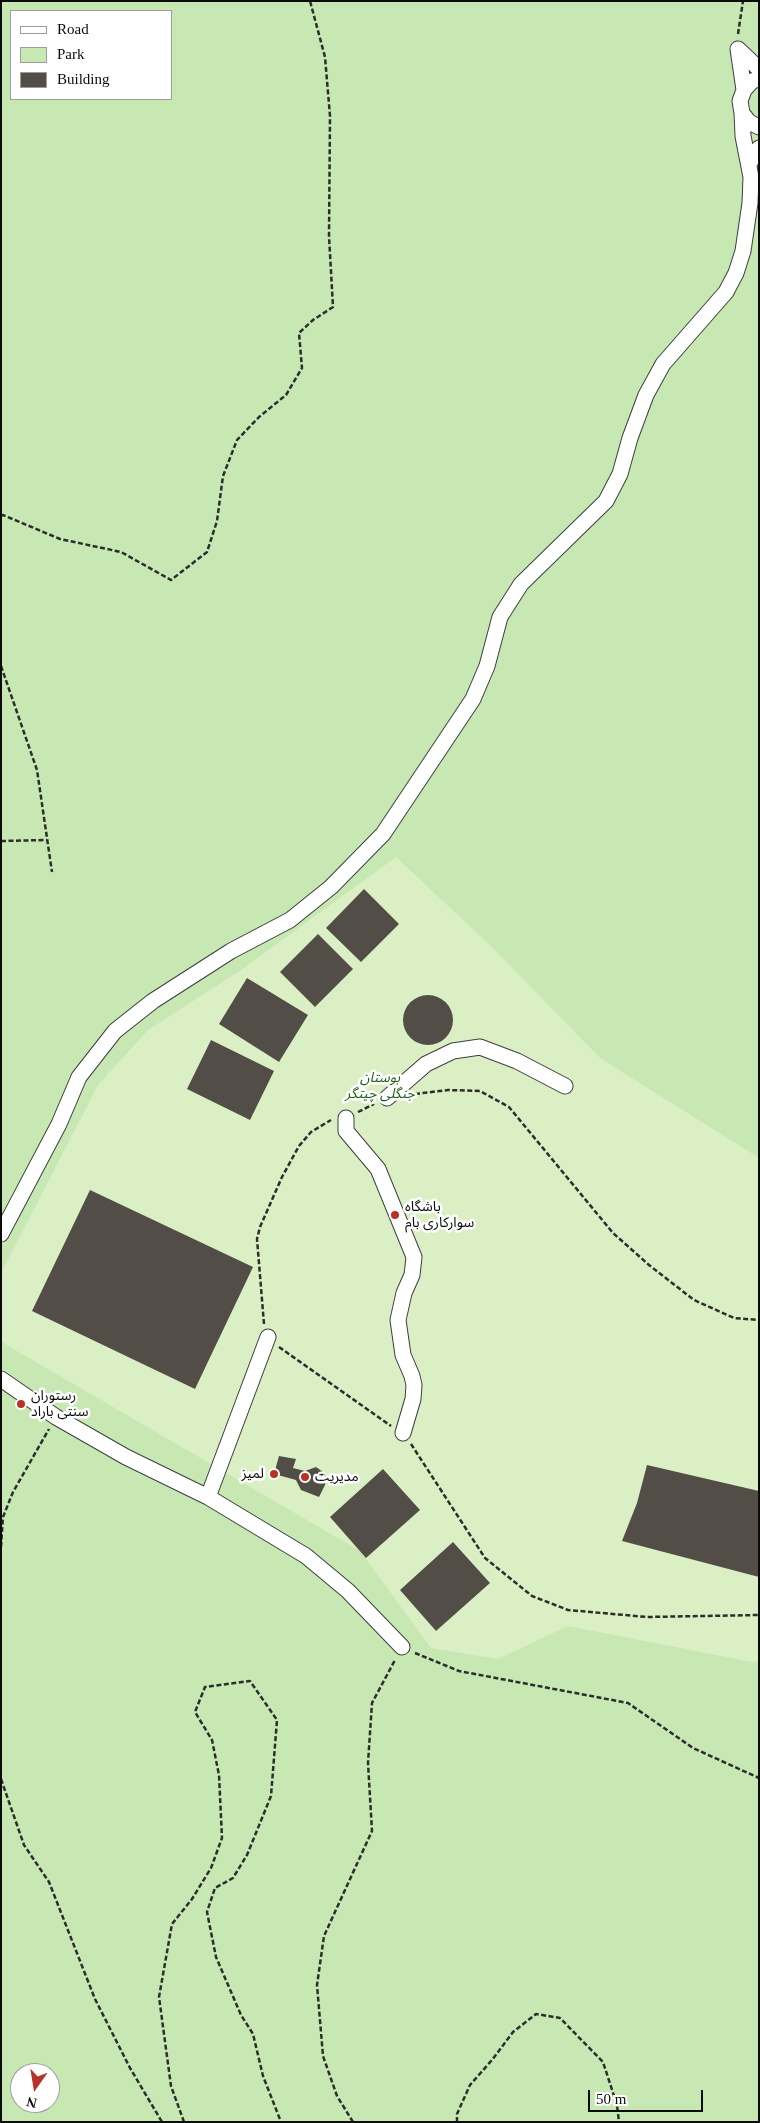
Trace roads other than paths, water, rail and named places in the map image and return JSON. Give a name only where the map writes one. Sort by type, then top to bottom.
[{"type":"street","points":[[744,90],[738,49],[759,69]]},
{"type":"street","points":[[1,1234],[51,1140],[79,1077],[115,1031],[153,1001],[231,951],[290,920],[331,886],[383,834],[473,699],[486,666],[500,617],[521,584],[606,500],[620,474],[630,438],[646,395],[663,364],[726,292],[736,273],[743,251],[750,203],[751,177],[743,136],[740,101],[744,90],[752,81],[759,80]]},
{"type":"street","points":[[742,113],[749,122],[759,127]]},
{"type":"street","points":[[749,164],[759,148]]},
{"type":"street","points":[[387,1098],[426,1064],[453,1051],[480,1047],[517,1061],[565,1086]]},
{"type":"street","points":[[346,1118],[346,1131],[378,1169],[414,1257],[412,1275],[404,1293],[398,1320],[403,1355],[414,1385],[413,1398],[403,1433]]},
{"type":"street","points":[[208,1497],[268,1336]]},
{"type":"street","points":[[1,1379],[56,1417],[126,1458],[208,1497],[306,1556],[348,1591],[402,1647]]},
{"type":"place","name":"باشگاه سوارکاری بام","points":[[395,1215]]},
{"type":"place","name":"رستوران سنتی باراد","points":[[21,1404]]},
{"type":"place","name":"لمیز","points":[[274,1474]]},
{"type":"place","name":"مدیریت","points":[[305,1477]]},
{"type":"park label","name":"بوستان جنگلی چیتگر","points":[[380,1086]]}]
